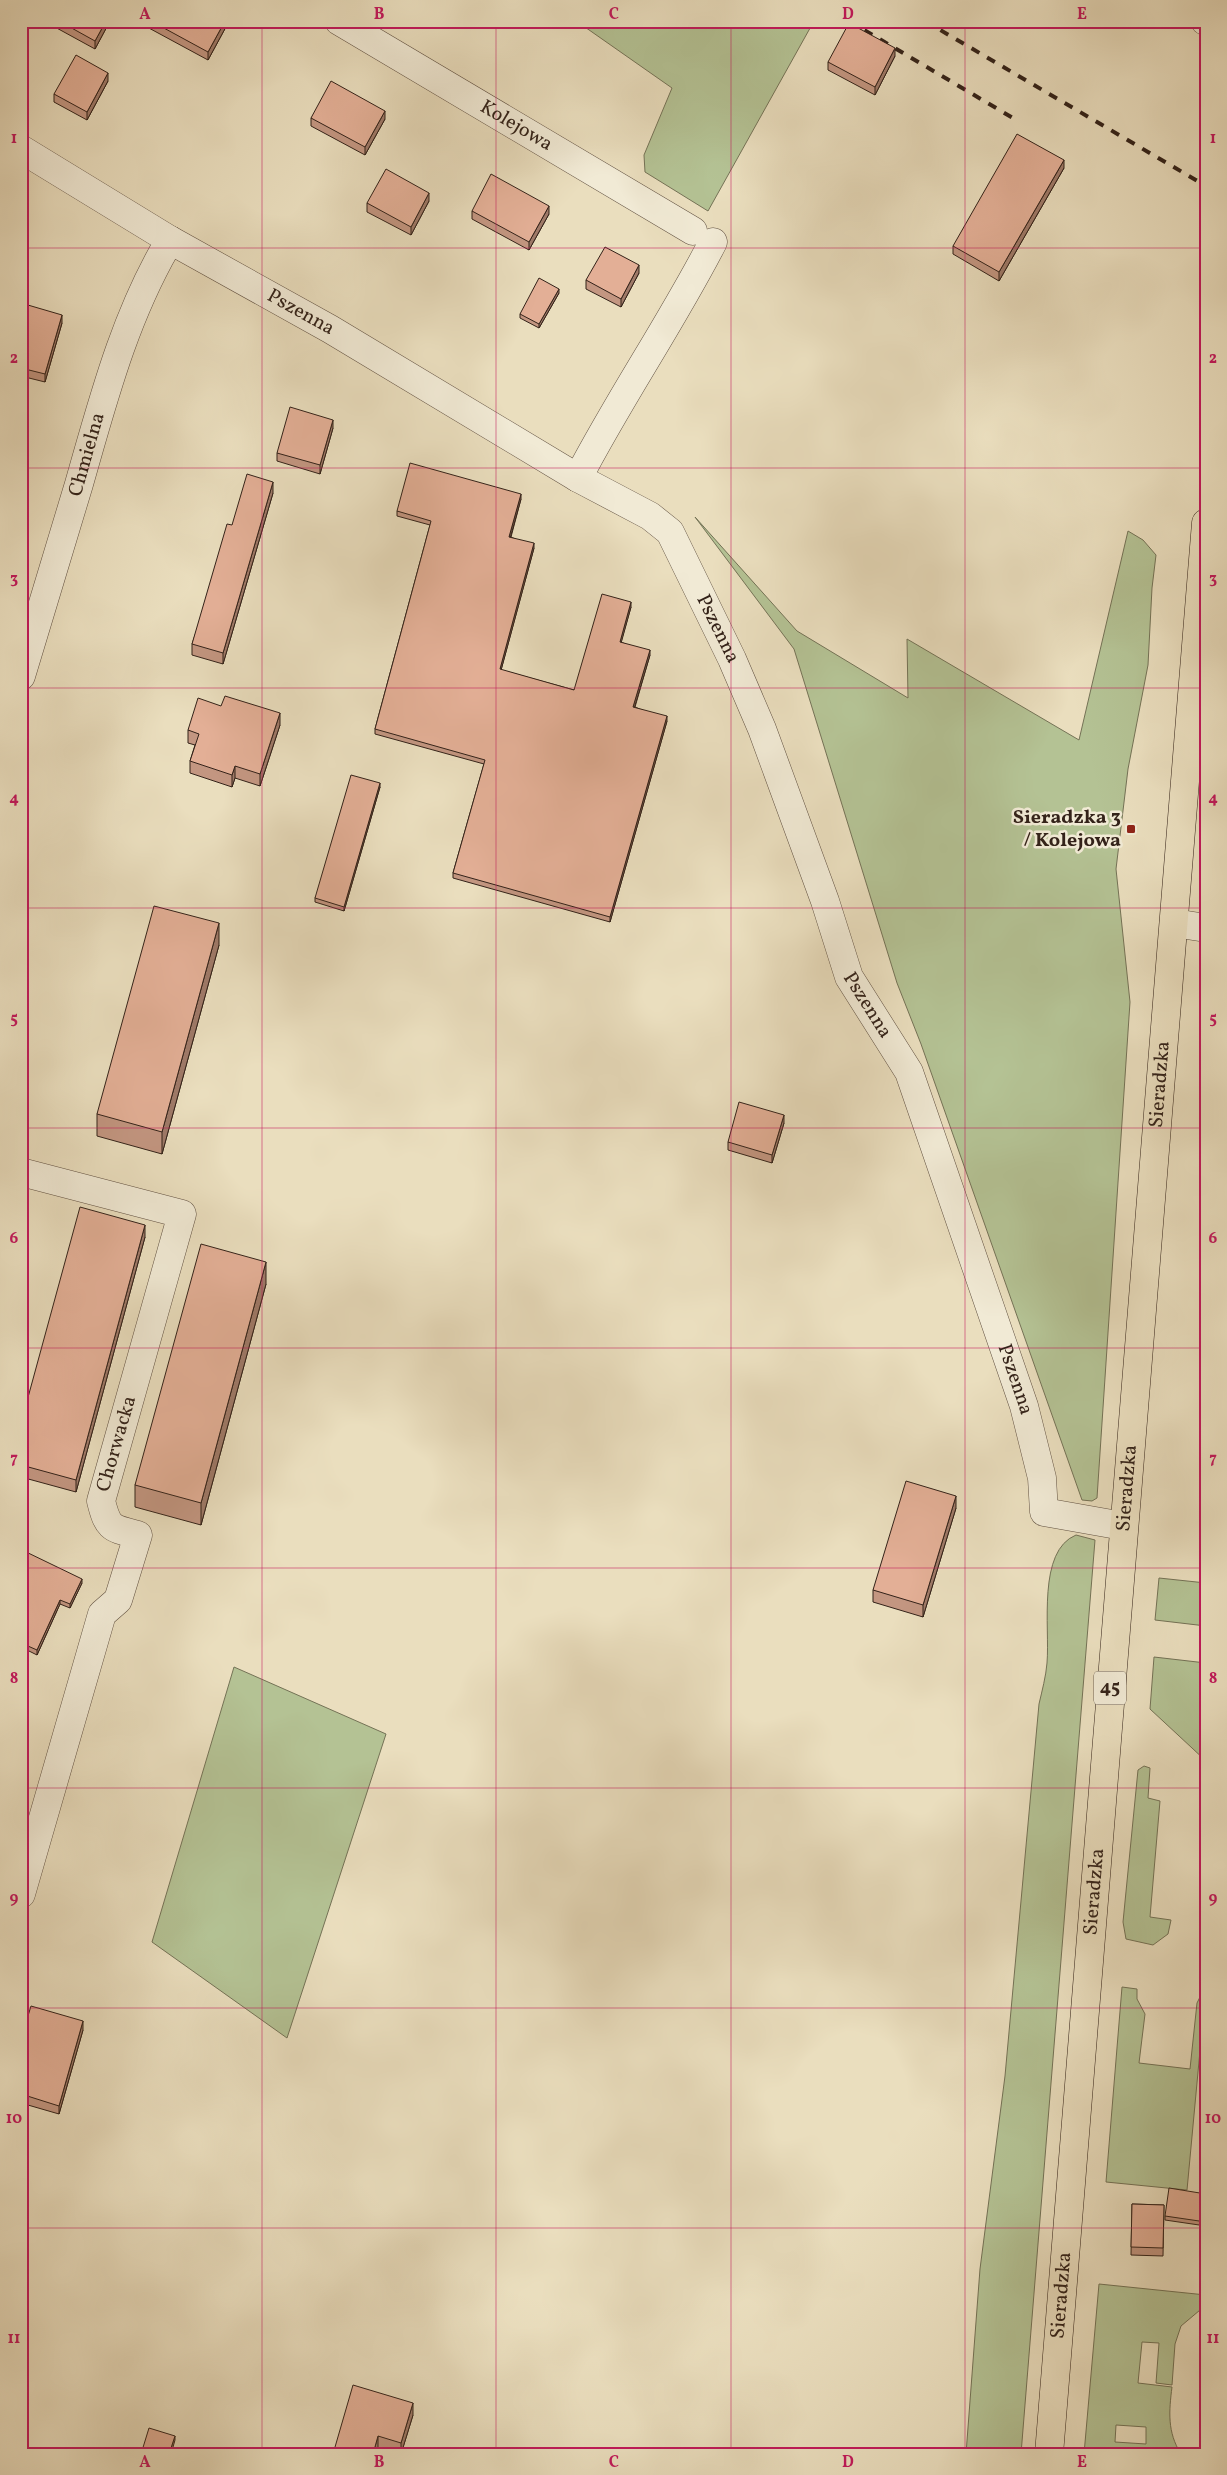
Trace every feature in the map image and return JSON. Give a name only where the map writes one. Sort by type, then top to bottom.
[{"type":"main road","name":"Sieradzka","points":[[1049,2454],[1206,523]]},
{"type":"street","name":"Kolejowa","points":[[339,21],[703,236],[699,269],[624,393],[578,478]]},
{"type":"street","name":"Pszenna","points":[[21,149],[170,240],[330,329],[578,478],[650,516],[670,532],[732,659],[762,729],[822,892],[849,977],[909,1072],[1024,1406],[1042,1478],[1044,1512],[1123,1526]]},
{"type":"street","name":"Chmielna","points":[[21,676],[101,408],[126,332],[153,269],[170,240]]},
{"type":"street","points":[[1174,923],[1206,928]]},
{"type":"street","name":"Chorwacka","points":[[21,1172],[182,1214],[101,1501],[106,1520],[115,1529],[138,1536],[118,1600],[102,1614],[21,1894]]},
{"type":"green space","points":[[582,21],[814,21],[708,211],[645,172],[644,155],[672,88],[582,25]]},
{"type":"green space","points":[[695,517],[797,631],[908,698],[907,639],[1079,740],[1128,531],[1143,540],[1156,555],[1152,588],[1148,665],[1128,769],[1116,869],[1130,1002],[1097,1498],[1092,1501],[1082,1500],[921,1044],[897,983],[794,649]]},
{"type":"green space","points":[[1076,1535],[1095,1540],[1021,2454],[966,2454],[980,2269],[1005,2076],[1039,1704],[1047,1663],[1047,1611],[1050,1573],[1055,1557],[1064,1544]]},
{"type":"green space","points":[[1159,1578],[1206,1583],[1206,1626],[1155,1620]]},
{"type":"green space","points":[[1154,1657],[1206,1663],[1206,1761],[1150,1709]]},
{"type":"green space","points":[[234,1667],[386,1734],[287,2038],[152,1942]]},
{"type":"green space","points":[[1144,1766],[1150,1768],[1148,1798],[1160,1801],[1150,1917],[1171,1920],[1168,1934],[1153,1945],[1126,1939],[1123,1922],[1138,1770]]},
{"type":"green space","points":[[1122,1987],[1137,1989],[1137,1999],[1145,2014],[1139,2063],[1190,2069],[1197,2003],[1200,1997],[1205,1997],[1187,2190],[1106,2182]]},
{"type":"green space","points":[[1099,2284],[1206,2295],[1206,2305],[1181,2326],[1175,2344],[1172,2385],[1156,2383],[1159,2343],[1142,2342],[1138,2383],[1172,2387],[1171,2429],[1176,2446],[1181,2454],[1084,2454]],"holes":[[[1116,2425],[1146,2427],[1146,2444],[1115,2442]]]},
{"type":"building","points":[[59,21],[106,21],[95,41]]},
{"type":"building","points":[[151,21],[225,21],[208,52]]},
{"type":"building","points":[[849,23],[895,48],[875,87],[828,62]]},
{"type":"building","points":[[76,55],[108,73],[87,112],[54,94]]},
{"type":"building","points":[[331,81],[385,111],[365,147],[311,118]]},
{"type":"building","points":[[1017,134],[1064,160],[999,272],[953,246]]},
{"type":"building","points":[[386,169],[429,193],[411,227],[367,203]]},
{"type":"building","points":[[491,174],[549,206],[529,242],[472,211]]},
{"type":"building","points":[[605,247],[639,265],[621,299],[586,280]]},
{"type":"building","points":[[539,278],[559,289],[539,324],[520,314]]},
{"type":"building","points":[[21,303],[62,315],[45,374],[21,368]]},
{"type":"building","points":[[290,407],[333,420],[320,465],[277,453]]},
{"type":"building","points":[[410,463],[521,494],[509,537],[534,543],[500,669],[574,690],[602,594],[631,602],[620,642],[650,650],[633,707],[667,716],[610,917],[453,873],[485,760],[375,729],[431,521],[397,511]]},
{"type":"building","points":[[247,474],[273,482],[223,653],[192,644],[227,524],[232,525]]},
{"type":"building","points":[[225,696],[280,713],[260,774],[235,766],[232,775],[190,761],[199,734],[188,730],[198,698],[221,706]]},
{"type":"building","points":[[351,775],[380,783],[344,907],[315,898]]},
{"type":"building","points":[[154,906],[219,923],[162,1132],[97,1114]]},
{"type":"building","points":[[739,1102],[784,1115],[772,1155],[728,1142]]},
{"type":"building","points":[[80,1207],[145,1225],[76,1480],[21,1465],[21,1423]]},
{"type":"building","points":[[201,1244],[266,1262],[201,1503],[135,1485]]},
{"type":"building","points":[[906,1481],[956,1496],[923,1605],[873,1590]]},
{"type":"building","points":[[22,1550],[82,1579],[70,1604],[60,1600],[37,1650],[21,1643]]},
{"type":"building","points":[[31,2006],[83,2021],[59,2106],[21,2094],[21,2039]]},
{"type":"building","points":[[1169,2188],[1206,2194],[1206,2222],[1165,2216]]},
{"type":"building","points":[[1132,2204],[1164,2205],[1163,2248],[1131,2247]]},
{"type":"building","points":[[353,2385],[413,2403],[401,2443],[378,2436],[373,2454],[333,2454]]},
{"type":"building","points":[[149,2428],[175,2436],[169,2454],[141,2454]]},
{"type":"building","points":[[41,2451],[51,2454],[40,2454]]},
{"type":"railway","points":[[849,21],[1018,121]]},
{"type":"railway","points":[[925,21],[1206,186]]},
{"type":"place","name":"Sieradzka 3 / Kolejowa","points":[[1131,829]]}]
